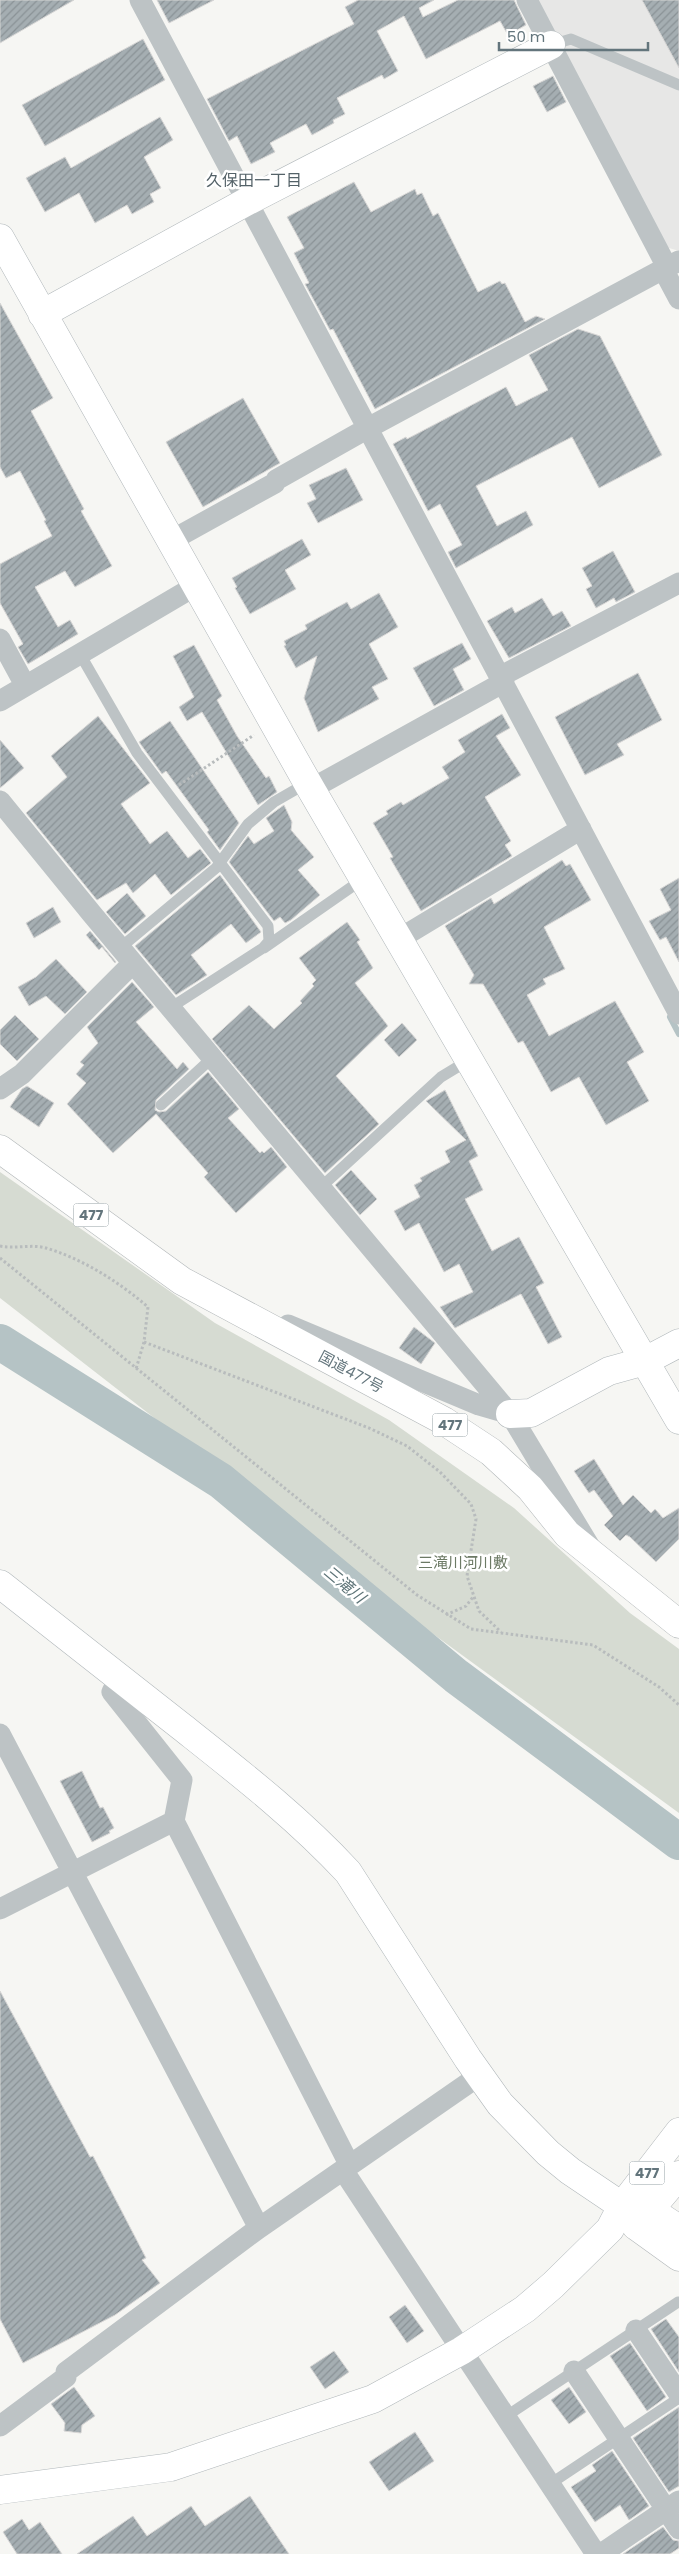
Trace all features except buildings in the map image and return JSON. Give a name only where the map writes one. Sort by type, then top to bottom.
[{"type":"main road","points":[[42,314],[246,202],[551,45]]},
{"type":"main road","points":[[0,238],[309,786],[679,1420]]},
{"type":"main road","name":"国道477号","points":[[0,1149],[182,1282],[444,1421],[491,1452],[530,1488],[567,1534],[679,1624]]},
{"type":"main road","points":[[510,1414],[532,1413],[609,1371],[645,1361],[679,1343]]},
{"type":"main road","points":[[0,1584],[293,1817],[338,1861],[348,1872],[500,2104],[548,2153],[679,2257]]},
{"type":"main road","name":"477","points":[[629,2218],[676,2136]]},
{"type":"main road","name":"477","points":[[629,2218],[679,2175]]},
{"type":"main road","points":[[629,2218],[679,2229]]},
{"type":"main road","points":[[0,2490],[171,2467],[373,2399],[461,2351],[525,2308],[629,2218]]},
{"type":"street","points":[[140,0],[679,1014]]},
{"type":"street","points":[[527,0],[670,265],[679,299]]},
{"type":"street","points":[[172,540],[275,484],[276,480],[368,428],[670,265]]},
{"type":"street","points":[[309,786],[679,582]]},
{"type":"street","points":[[0,701],[197,586]]},
{"type":"street","points":[[0,639],[26,685]]},
{"type":"street","points":[[0,801],[170,1008],[510,1414],[597,1559]]},
{"type":"street","points":[[399,939],[581,829]]},
{"type":"street","points":[[0,1088],[22,1074],[127,955]]},
{"type":"street","points":[[182,1282],[479,1405],[510,1414]]},
{"type":"street","points":[[119,1678],[112,1692],[182,1780],[174,1821],[346,2167],[461,2351],[596,2554]]},
{"type":"street","points":[[0,1734],[259,2228]]},
{"type":"street","points":[[0,1909],[174,1821]]},
{"type":"street","points":[[0,2426],[66,2377],[66,2372],[259,2228],[480,2075]]},
{"type":"street","points":[[636,2330],[679,2394]]},
{"type":"street","points":[[574,2371],[619,2438],[673,2506],[679,2529]]},
{"type":"street","points":[[602,2554],[673,2506]]},
{"type":"lane","points":[[551,45],[571,39],[679,84]]},
{"type":"lane","points":[[80,654],[137,753],[268,926],[269,941],[263,948]]},
{"type":"lane","points":[[127,955],[221,862],[248,824],[274,802],[309,786]]},
{"type":"lane","points":[[170,1008],[263,948],[364,879]]},
{"type":"lane","points":[[162,1105],[212,1058]]},
{"type":"lane","points":[[320,1188],[441,1077],[469,1060]]},
{"type":"lane","points":[[505,2417],[678,2302]]},
{"type":"lane","points":[[550,2484],[679,2398]]},
{"type":"path","points":[[168,792],[254,736]]},
{"type":"path","points":[[0,1246],[44,1248],[86,1264],[112,1280],[148,1308],[144,1342],[136,1369]]},
{"type":"path","points":[[0,1258],[445,1615],[471,1630],[593,1646],[658,1687],[679,1705]]},
{"type":"path","points":[[144,1342],[369,1428],[407,1446],[440,1472],[470,1504],[476,1519],[467,1576],[478,1611],[502,1633]]},
{"type":"path","points":[[445,1615],[466,1606],[474,1596]]},
{"type":"shaded area","points":[[534,0],[679,0],[679,251],[666,247]]},
{"type":"green space","name":"三滝川河川敷","points":[[0,1172],[215,1323],[389,1420],[514,1508],[630,1613],[679,1649],[679,1813],[414,1620],[0,1298]]},
{"type":"waterway","points":[[670,1017],[679,1034]]},
{"type":"waterway","name":"三滝川","points":[[0,1342],[221,1481],[456,1676],[679,1842]]},
{"type":"district","name":"久保田一丁目","points":[[254,180]]}]
